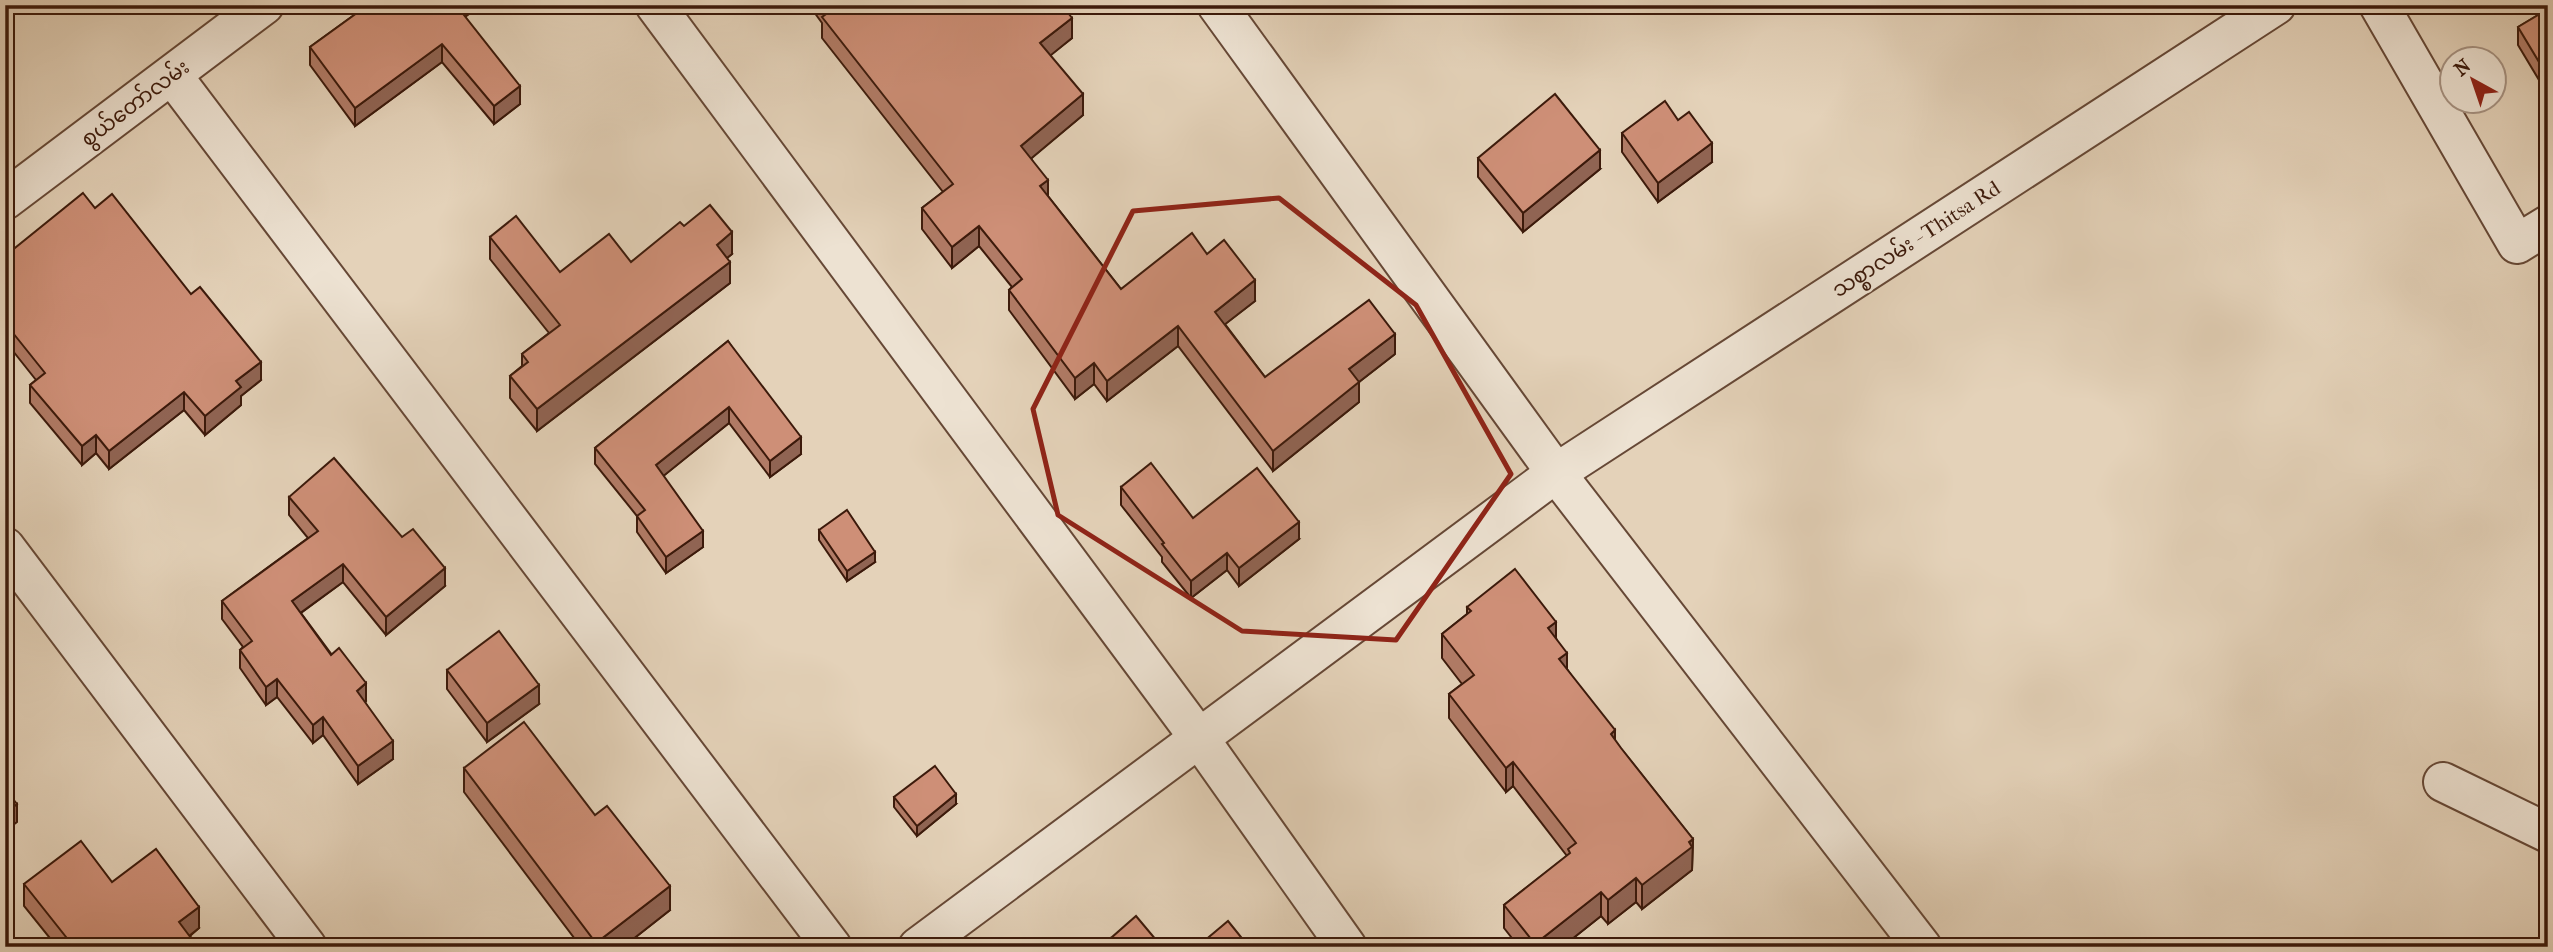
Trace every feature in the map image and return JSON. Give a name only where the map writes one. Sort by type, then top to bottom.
[{"type":"street","name":"စွယ်တော်လမ်း","points":[[5,200],[264,5]]},
{"type":"street","points":[[655,5],[1199,738],[1347,947]]},
{"type":"street","points":[[1217,5],[1556,473],[1922,947]]},
{"type":"street","name":"သစ္စာလမ်း - Thitsa Rd","points":[[918,947],[1556,473],[2276,5]]},
{"type":"street","points":[[2379,5],[2517,244],[2548,225]]},
{"type":"street","points":[[172,75],[832,947]]},
{"type":"street","points":[[5,547],[307,947]]},
{"type":"street","points":[[2443,782],[2548,832]]},
{"type":"highlighted area","points":[[1279,198],[1416,305],[1511,474],[1396,640],[1242,631],[1058,515],[1033,409],[1133,211]]},
{"type":"building","points":[[368,5],[456,5],[520,86],[494,106],[442,44],[355,108],[310,47]]},
{"type":"building","points":[[824,5],[1062,5],[1072,18],[1040,43],[1083,94],[1021,146],[1048,180],[1040,186],[1121,289],[1192,233],[1207,254],[1224,240],[1255,280],[1215,312],[1265,377],[1369,300],[1395,334],[1349,369],[1359,382],[1273,451],[1178,326],[1107,381],[1094,363],[1075,378],[1009,290],[1022,279],[979,226],[952,247],[922,208],[953,184],[822,17],[829,12]]},
{"type":"building","points":[[2548,9],[2548,70],[2545,72],[2518,27]]},
{"type":"building","points":[[1555,94],[1600,150],[1523,213],[1478,158]]},
{"type":"building","points":[[1665,101],[1678,120],[1689,112],[1712,143],[1658,183],[1622,133]]},
{"type":"building","points":[[83,193],[95,208],[112,194],[191,294],[200,287],[261,362],[236,381],[241,387],[205,416],[184,392],[109,451],[96,435],[82,446],[30,385],[45,373],[5,323],[5,283],[8,281],[5,277],[5,256]]},
{"type":"building","points":[[710,205],[732,232],[717,245],[730,262],[537,409],[510,376],[528,362],[522,354],[560,325],[490,237],[516,216],[560,272],[609,234],[631,262],[680,222],[684,226]]},
{"type":"building","points":[[728,341],[801,437],[770,461],[729,407],[656,465],[703,531],[666,557],[637,516],[645,510],[595,448]]},
{"type":"building","points":[[334,458],[402,537],[413,529],[445,568],[386,617],[343,564],[292,601],[331,655],[339,648],[366,683],[357,691],[393,741],[358,766],[323,717],[313,725],[277,679],[266,687],[240,650],[252,641],[222,601],[318,531],[289,497]]},
{"type":"building","points":[[1151,463],[1193,518],[1257,468],[1299,522],[1239,568],[1227,553],[1191,581],[1121,487]]},
{"type":"building","points":[[847,510],[875,552],[847,571],[819,530]]},
{"type":"building","points":[[1515,569],[1556,622],[1548,628],[1567,653],[1559,659],[1615,730],[1611,734],[1621,748],[1693,839],[1689,842],[1692,847],[1642,885],[1636,878],[1608,900],[1601,892],[1535,944],[1504,905],[1570,853],[1568,849],[1576,843],[1513,762],[1506,768],[1449,694],[1474,675],[1442,634],[1471,611],[1467,607]]},
{"type":"building","points":[[499,631],[539,685],[487,723],[447,670]]},
{"type":"building","points":[[524,722],[595,815],[607,806],[670,886],[596,943],[464,768]]},
{"type":"building","points":[[935,766],[956,794],[917,826],[894,797]]},
{"type":"building","points":[[5,789],[17,804],[5,813]]},
{"type":"building","points":[[81,841],[112,882],[156,849],[199,907],[179,922],[191,938],[180,947],[74,947],[24,884]]},
{"type":"building","points":[[1136,916],[1162,947],[1118,947],[1111,938]]},
{"type":"building","points":[[1228,921],[1249,947],[1197,947]]}]
